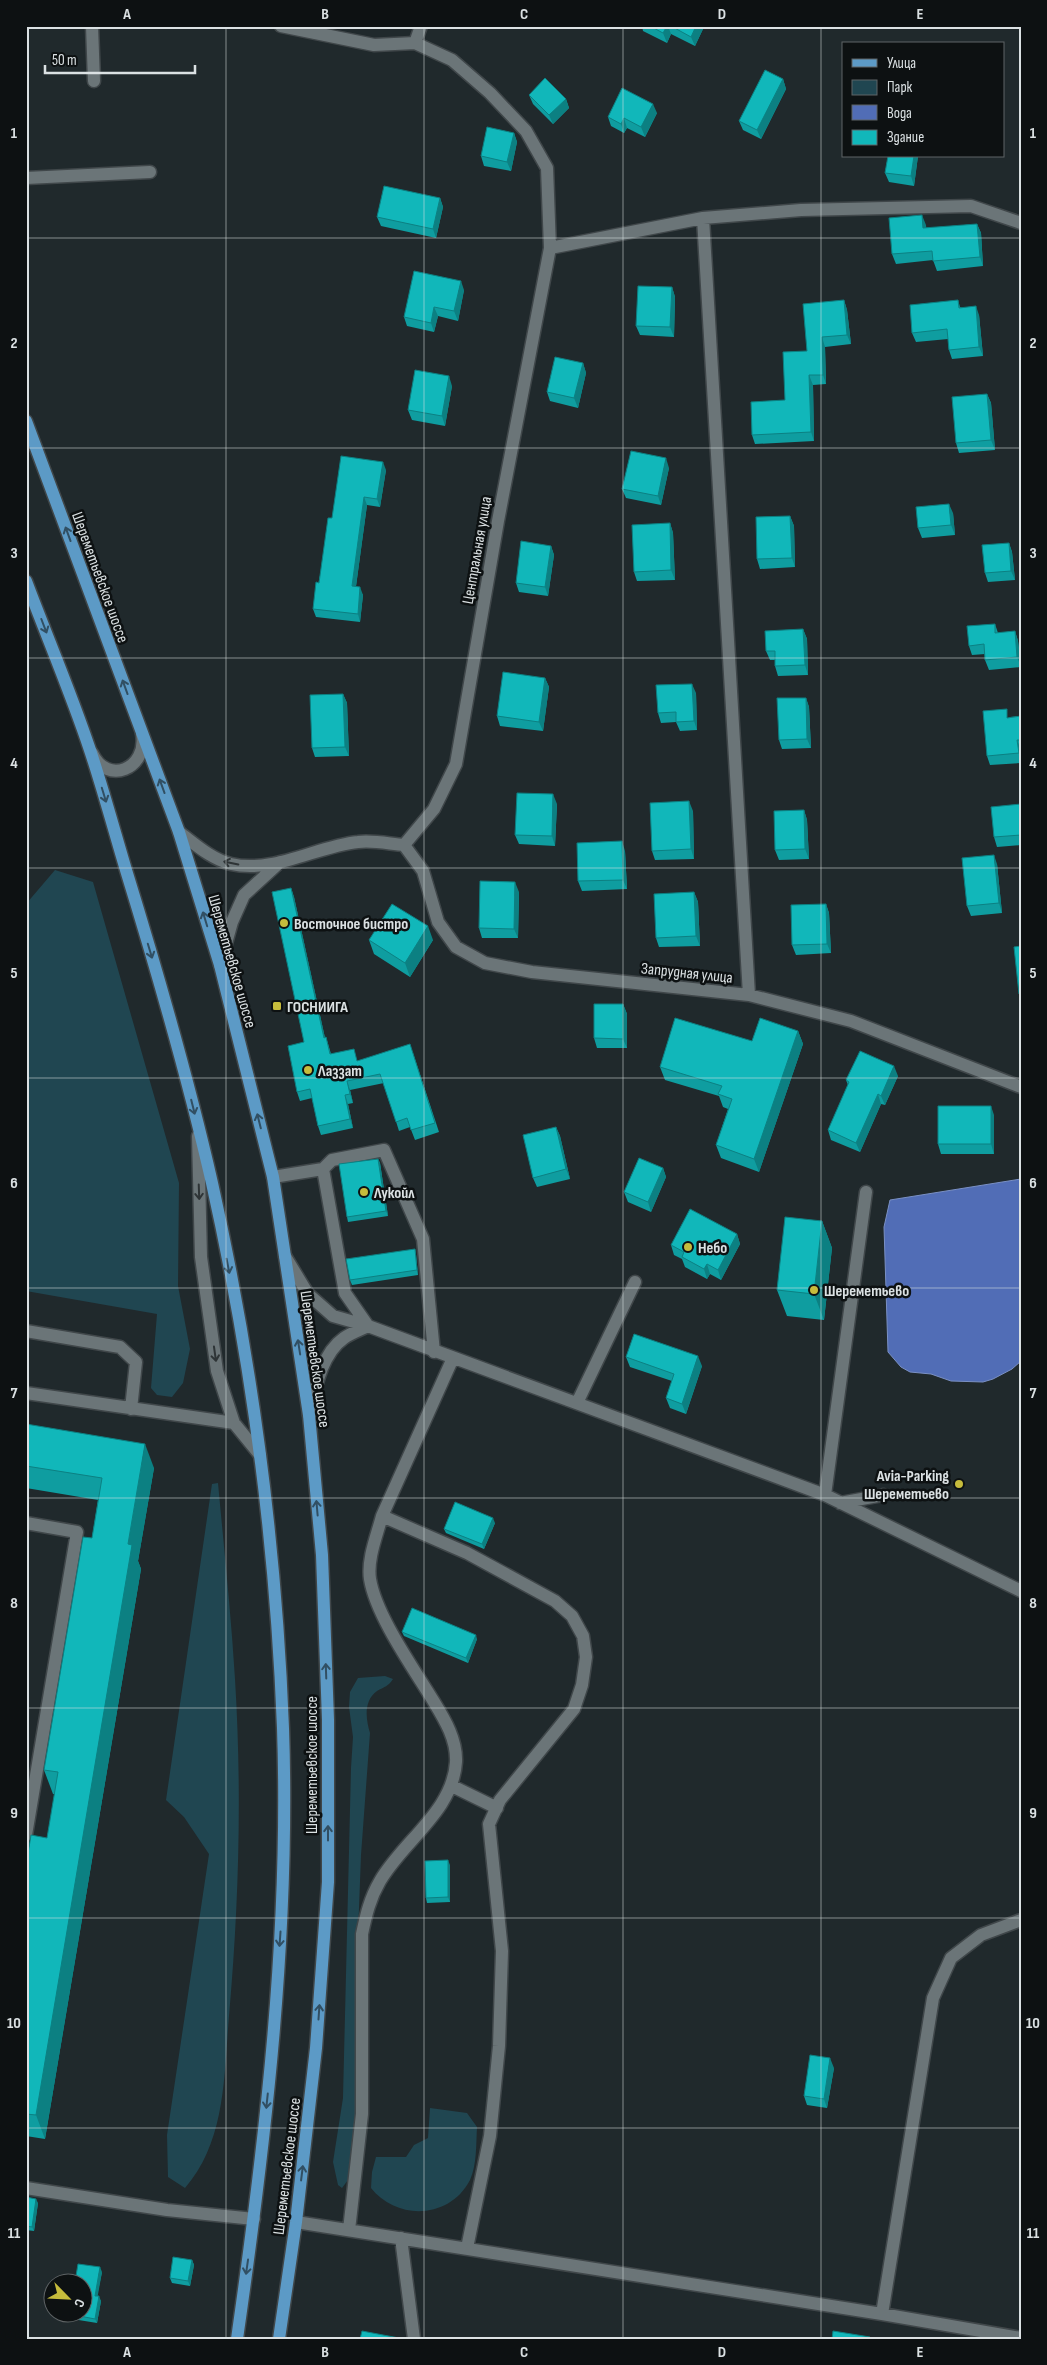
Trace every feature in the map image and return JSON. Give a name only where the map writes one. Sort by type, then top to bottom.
[{"type":"main road","name":"Шереметьевское шоссе","points":[[26,421],[179,832],[220,965],[273,1177],[309,1415],[322,1555],[328,1720],[328,1882],[316,2048],[296,2222],[278,2339]]},
{"type":"main road","name":"Шереметьевское шоссе","points":[[26,581],[90,748],[165,998],[212,1183],[260,1455],[273,1564],[283,1730],[283,1891],[272,2049],[254,2219],[237,2339]]},
{"type":"street","points":[[92,26],[94,81]]},
{"type":"street","points":[[282,26],[374,45],[415,43],[421,26]]},
{"type":"street","name":"Центральная улица","points":[[404,845],[434,810],[456,764],[498,520],[550,248],[547,168],[526,131],[490,93],[452,60],[415,43]]},
{"type":"street","points":[[26,178],[150,172]]},
{"type":"street","points":[[550,248],[703,218],[801,210],[971,206],[1021,223]]},
{"type":"street","points":[[703,218],[749,995]]},
{"type":"street","points":[[90,748],[95,760],[105,768],[118,771],[130,767],[140,758],[144,745],[142,733]]},
{"type":"street","points":[[179,832],[213,857],[231,864],[248,865],[280,862],[359,841],[404,845]]},
{"type":"street","name":"Запрудная улица","points":[[404,845],[423,872],[438,922],[456,947],[486,963],[532,972],[749,995],[851,1021],[1021,1087]]},
{"type":"street","points":[[220,965],[232,922],[244,895],[280,862]]},
{"type":"street","points":[[197,1126],[201,1258],[217,1371],[234,1423],[260,1455]]},
{"type":"street","points":[[273,1177],[323,1169],[332,1160],[384,1150],[423,1239],[434,1352]]},
{"type":"street","points":[[323,1169],[345,1293],[368,1326]]},
{"type":"street","points":[[825,1495],[866,1192]]},
{"type":"street","points":[[285,1256],[308,1294],[333,1316],[368,1326],[825,1495],[1021,1591]]},
{"type":"street","points":[[577,1403],[635,1282]]},
{"type":"street","points":[[309,1415],[318,1380],[329,1356],[343,1339],[368,1326]]},
{"type":"street","points":[[26,1331],[120,1347],[136,1362],[131,1409]]},
{"type":"street","points":[[349,2230],[362,2114],[362,1934],[367,1908],[380,1880],[437,1810],[452,1786],[456,1760],[449,1727],[385,1620],[370,1578],[373,1546],[382,1516],[453,1358]]},
{"type":"street","points":[[26,1393],[234,1423]]},
{"type":"street","points":[[840,1503],[883,1495]]},
{"type":"street","points":[[382,1516],[467,1553],[555,1602],[572,1616],[583,1636],[586,1657],[582,1685],[574,1709],[500,1800],[489,1824],[502,1951],[500,2046],[490,2136],[467,2248]]},
{"type":"street","points":[[26,1523],[77,1532],[27,1820],[26,1835]]},
{"type":"street","points":[[452,1786],[497,1808]]},
{"type":"street","points":[[882,2314],[933,1998],[951,1958],[981,1935],[1021,1920]]},
{"type":"street","points":[[26,2188],[167,2210],[254,2219]]},
{"type":"street","points":[[296,2222],[882,2314],[963,2334],[1021,2338]]},
{"type":"street","points":[[401,2238],[414,2339]]},
{"type":"green space","points":[[55,870],[93,882],[179,1183],[178,1286],[190,1349],[183,1383],[172,1397],[157,1395],[151,1388],[157,1314],[26,1291],[26,904]]},
{"type":"green space","points":[[218,1483],[232,1630],[237,1721],[239,1805],[237,1890],[224,2084],[216,2128],[208,2150],[198,2170],[185,2188],[168,2177],[167,2135],[209,1854],[184,1817],[166,1800],[212,1484]]},
{"type":"green space","points":[[385,1676],[393,1679],[388,1685],[373,1695],[369,1700],[367,1711],[370,1733],[361,1855],[355,2014],[356,2151],[351,2176],[342,2188],[338,2185],[333,2162],[343,2098],[353,1737],[349,1707],[350,1692],[358,1678]]},
{"type":"green space","points":[[430,2108],[467,2113],[477,2127],[474,2168],[470,2180],[461,2193],[450,2202],[437,2208],[423,2211],[408,2210],[382,2199],[371,2188],[372,2172],[376,2157],[406,2157],[414,2145],[428,2138]]},
{"type":"water","points":[[1021,1179],[1021,1361],[1012,1369],[983,1382],[951,1381],[931,1374],[910,1372],[901,1367],[888,1352],[884,1227],[890,1200]]},
{"type":"building","points":[[650,26],[667,26],[663,33]]},
{"type":"building","points":[[671,26],[696,26],[691,37]]},
{"type":"building","points":[[765,70],[783,79],[757,130],[739,121]]},
{"type":"building","points":[[545,78],[566,99],[549,115],[529,95]]},
{"type":"building","points":[[622,88],[653,104],[641,127],[624,118],[621,124],[608,117]]},
{"type":"building","points":[[487,127],[514,133],[507,162],[481,156]]},
{"type":"building","points":[[888,158],[914,158],[911,176],[885,173]]},
{"type":"building","points":[[384,186],[440,198],[433,229],[377,217]]},
{"type":"building","points":[[922,215],[923,228],[977,224],[980,257],[933,261],[932,251],[892,254],[889,218]]},
{"type":"building","points":[[414,271],[461,281],[454,311],[434,307],[431,323],[404,317]]},
{"type":"building","points":[[638,286],[672,287],[670,327],[636,326]]},
{"type":"building","points":[[844,300],[847,335],[822,337],[823,375],[809,375],[811,432],[752,435],[751,402],[785,400],[783,352],[807,351],[803,304]]},
{"type":"building","points":[[958,300],[959,308],[976,306],[979,347],[949,350],[947,329],[912,333],[910,305]]},
{"type":"building","points":[[555,357],[583,363],[574,398],[547,392]]},
{"type":"building","points":[[415,370],[449,376],[442,416],[408,410]]},
{"type":"building","points":[[987,394],[991,440],[956,443],[952,397]]},
{"type":"building","points":[[631,451],[666,458],[658,496],[622,489]]},
{"type":"building","points":[[341,456],[383,462],[377,499],[364,497],[352,586],[360,587],[358,614],[313,609],[316,582],[319,583],[328,518],[332,518]]},
{"type":"building","points":[[949,504],[951,525],[918,528],[916,507]]},
{"type":"building","points":[[790,516],[792,558],[757,559],[756,517]]},
{"type":"building","points":[[670,523],[671,570],[634,572],[632,525]]},
{"type":"building","points":[[521,541],[551,546],[545,587],[516,583]]},
{"type":"building","points":[[1009,543],[1011,571],[985,573],[982,545]]},
{"type":"building","points":[[995,624],[995,633],[1015,631],[1017,657],[985,660],[984,644],[969,646],[967,626]]},
{"type":"building","points":[[803,629],[805,665],[775,666],[775,651],[766,651],[765,631]]},
{"type":"building","points":[[503,672],[545,678],[539,722],[497,716]]},
{"type":"building","points":[[692,684],[694,721],[676,722],[676,712],[658,713],[656,685]]},
{"type":"building","points":[[343,694],[345,747],[312,748],[310,695]]},
{"type":"building","points":[[777,698],[806,698],[807,739],[779,740]]},
{"type":"building","points":[[1007,709],[1007,718],[1021,716],[1021,740],[1017,740],[1019,753],[987,756],[983,711]]},
{"type":"building","points":[[517,793],[553,794],[552,836],[515,835]]},
{"type":"building","points":[[689,801],[691,849],[652,851],[650,803]]},
{"type":"building","points":[[1021,804],[1021,835],[994,837],[991,807]]},
{"type":"building","points":[[804,810],[805,849],[775,850],[774,811]]},
{"type":"building","points":[[622,841],[623,880],[578,881],[577,843]]},
{"type":"building","points":[[994,855],[999,903],[967,906],[962,858]]},
{"type":"building","points":[[480,881],[515,882],[514,929],[479,928]]},
{"type":"building","points":[[291,888],[324,1038],[326,1037],[330,1054],[354,1049],[357,1061],[410,1044],[435,1123],[411,1130],[407,1118],[396,1122],[380,1074],[347,1081],[350,1094],[345,1095],[350,1119],[318,1126],[310,1089],[297,1092],[288,1046],[304,1042],[272,892]]},
{"type":"building","points":[[694,892],[696,936],[656,938],[654,894]]},
{"type":"building","points":[[392,904],[428,926],[405,963],[369,940]]},
{"type":"building","points":[[826,904],[827,944],[792,945],[791,905]]},
{"type":"building","points":[[1021,946],[1021,994],[1019,994],[1014,947]]},
{"type":"building","points":[[594,1004],[623,1004],[623,1039],[594,1038]]},
{"type":"building","points":[[675,1018],[752,1041],[760,1018],[798,1031],[754,1159],[716,1145],[732,1099],[718,1094],[722,1086],[660,1067]]},
{"type":"building","points":[[860,1051],[894,1066],[881,1096],[878,1094],[856,1143],[828,1130],[849,1082],[846,1080]]},
{"type":"building","points":[[938,1106],[991,1106],[991,1144],[938,1144]]},
{"type":"building","points":[[556,1127],[566,1169],[533,1178],[523,1135]]},
{"type":"building","points":[[639,1158],[663,1168],[648,1202],[624,1192]]},
{"type":"building","name":"Лукойл","points":[[378,1159],[386,1211],[347,1217],[339,1164]]},
{"type":"building","points":[[690,1209],[737,1234],[718,1270],[707,1264],[704,1269],[682,1257],[684,1252],[671,1245]]},
{"type":"building","points":[[785,1217],[822,1221],[814,1294],[777,1290]]},
{"type":"building","points":[[415,1249],[417,1270],[350,1280],[346,1259]]},
{"type":"building","points":[[634,1334],[698,1356],[682,1404],[666,1398],[674,1374],[626,1357]]},
{"type":"building","points":[[26,1424],[145,1444],[128,1544],[132,1545],[36,2115],[26,2114],[26,1866],[31,1835],[47,1838],[58,1772],[44,1770],[83,1537],[92,1538],[102,1478],[26,1466]]},
{"type":"building","points":[[455,1502],[493,1518],[482,1544],[444,1529]]},
{"type":"building","points":[[412,1608],[476,1635],[466,1658],[402,1632]]},
{"type":"building","points":[[448,1860],[448,1897],[426,1898],[425,1861]]},
{"type":"building","points":[[810,2055],[830,2058],[824,2099],[804,2096]]},
{"type":"building","points":[[26,2197],[36,2199],[32,2227],[26,2226]]},
{"type":"building","points":[[173,2257],[192,2260],[188,2281],[170,2278]]},
{"type":"building","points":[[78,2264],[100,2267],[95,2296],[99,2296],[95,2319],[92,2318],[92,2272],[77,2272]]},
{"type":"building","points":[[362,2331],[399,2338],[399,2339],[360,2339]]},
{"type":"building","points":[[833,2331],[870,2337],[869,2339],[832,2339]]},
{"type":"place","name":"Восточное бистро","points":[[284,923]]},
{"type":"place","name":"ГОСНИИГА","points":[[277,1006]]},
{"type":"place","name":"Лаззат","points":[[308,1070]]},
{"type":"place","name":"Лукойл","points":[[364,1192]]},
{"type":"place","name":"Небо","points":[[688,1247]]},
{"type":"place","name":"Шереметьево","points":[[814,1290]]},
{"type":"place","name":"Avia-Parking Шереметьево","points":[[959,1484]]}]
